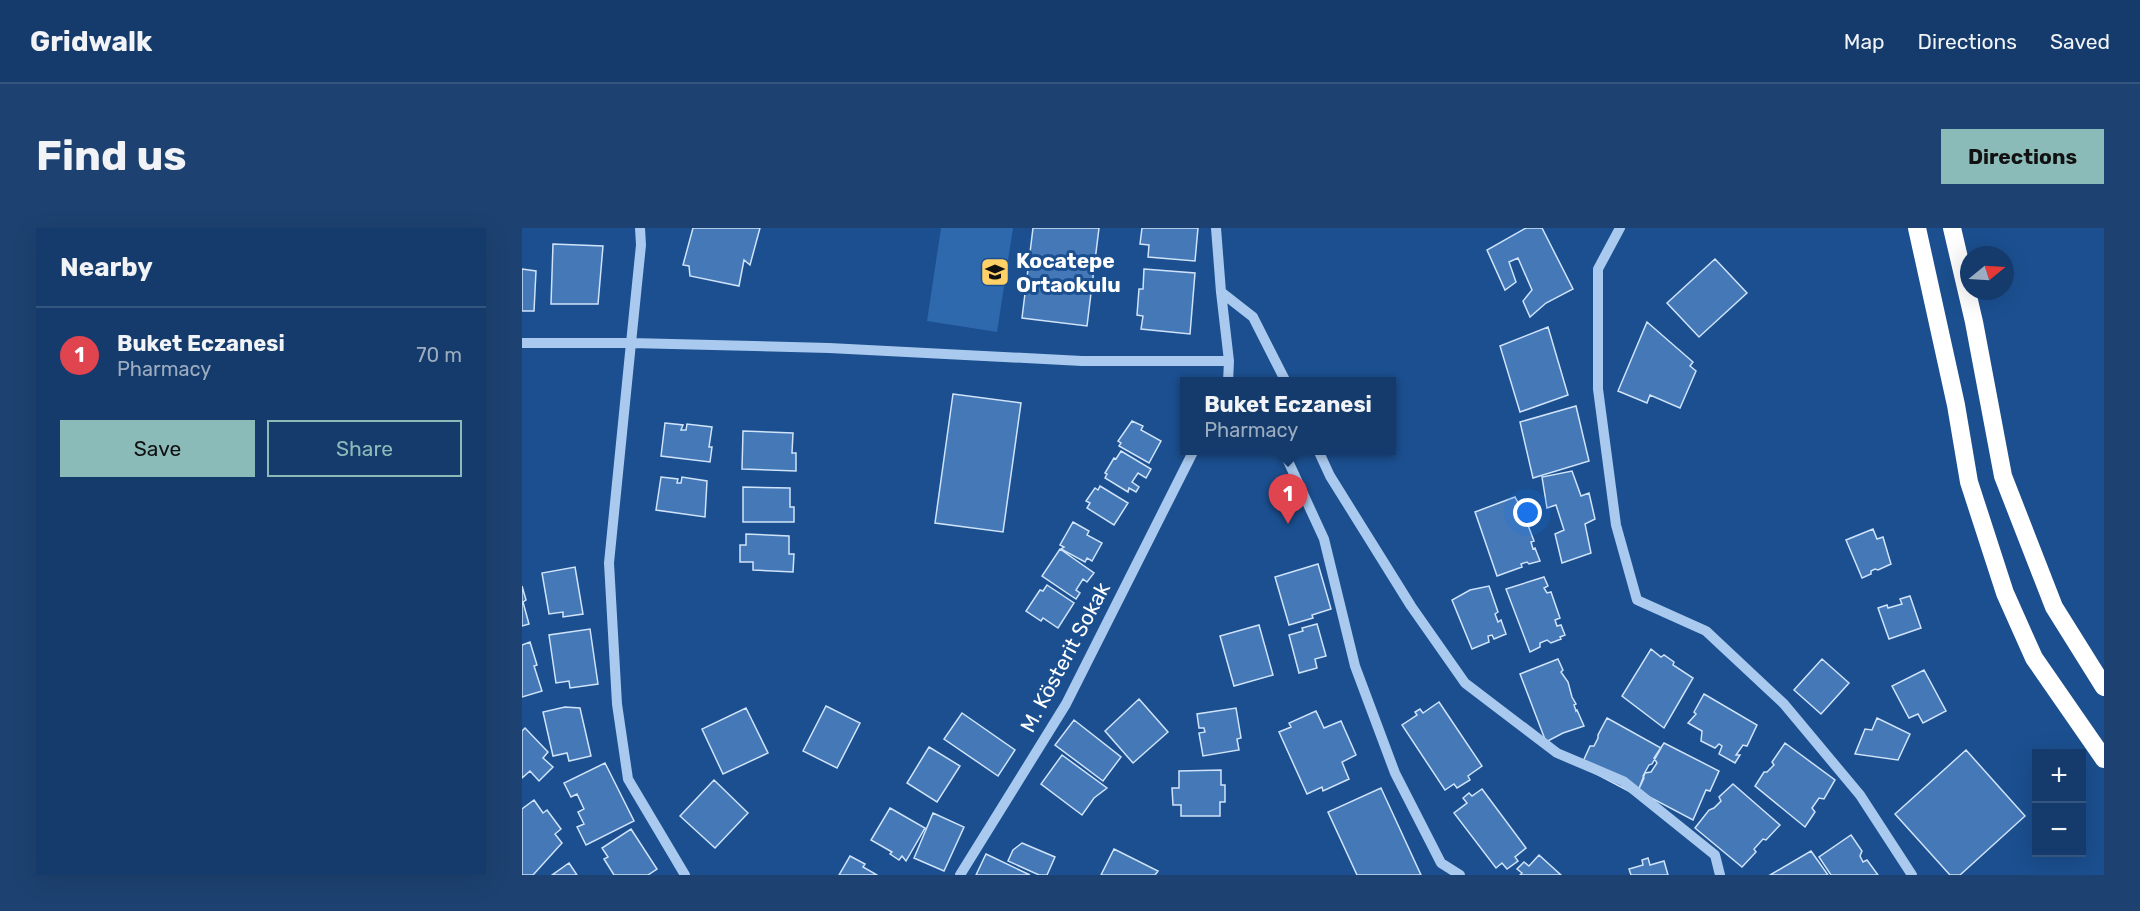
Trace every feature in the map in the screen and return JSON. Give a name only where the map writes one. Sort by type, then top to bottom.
[{"type":"highway","points":[[1917,228],[1956,405],[1969,482],[2005,593],[2034,658],[2104,759]]},
{"type":"highway","points":[[1953,228],[1974,322],[2003,476],[2054,607],[2104,687]]},
{"type":"street","points":[[640,228],[632,343],[609,563],[617,704],[628,779],[685,875]]},
{"type":"street","points":[[1216,228],[1229,361],[1228,377]]},
{"type":"street","points":[[1620,228],[1598,269],[1599,389],[1616,525],[1637,600],[1706,631],[1784,704],[1860,795],[1912,875]]},
{"type":"street","points":[[1221,292],[1253,317],[1284,377]]},
{"type":"street","points":[[522,343],[829,348],[1082,361],[1229,361]]},
{"type":"street","name":"M. Kösterit Sokak","points":[[960,875],[1066,704],[1191,455]]},
{"type":"street","points":[[1285,455],[1324,539],[1355,666],[1395,773],[1441,863],[1442,875]]},
{"type":"street","points":[[1320,455],[1330,476],[1399,586],[1465,683],[1557,753],[1623,781],[1715,855],[1720,875]]},
{"type":"street","points":[[1441,863],[1460,875]]},
{"type":"shaded area","points":[[941,228],[1013,228],[997,332],[927,321]]},
{"type":"building","points":[[693,228],[760,228],[750,265],[744,260],[739,286],[690,276],[689,266],[683,265]]},
{"type":"building","points":[[1033,228],[1099,228],[1087,326],[1022,318]]},
{"type":"building","points":[[1142,228],[1198,228],[1195,261],[1148,257],[1149,245],[1140,244]]},
{"type":"building","points":[[1526,228],[1542,228],[1573,289],[1546,303],[1530,317],[1523,301],[1532,290],[1518,258],[1509,262],[1516,282],[1505,290],[1487,250]]},
{"type":"building","points":[[553,244],[603,246],[598,304],[551,304]]},
{"type":"building","points":[[1715,259],[1747,293],[1699,337],[1667,303]]},
{"type":"building","points":[[522,269],[536,271],[534,311],[522,311]]},
{"type":"building","points":[[1144,269],[1195,273],[1190,334],[1141,329],[1143,316],[1137,315],[1139,289],[1143,289]]},
{"type":"building","points":[[1647,322],[1693,362],[1690,366],[1696,371],[1680,408],[1650,395],[1647,403],[1618,391]]},
{"type":"building","points":[[1548,327],[1568,395],[1520,412],[1500,346]]},
{"type":"building","points":[[953,394],[1021,403],[1003,532],[935,523]]},
{"type":"building","points":[[1576,406],[1589,461],[1533,478],[1520,422]]},
{"type":"building","points":[[1132,421],[1143,426],[1141,430],[1161,441],[1149,463],[1119,446],[1121,443],[1118,441]]},
{"type":"building","points":[[665,423],[683,425],[681,430],[686,430],[687,424],[712,427],[709,447],[712,447],[710,462],[661,456]]},
{"type":"building","points":[[743,431],[793,433],[792,453],[796,453],[796,471],[742,469]]},
{"type":"building","points":[[1121,451],[1151,469],[1146,478],[1138,473],[1132,482],[1139,487],[1136,492],[1129,488],[1128,492],[1105,478],[1107,474],[1105,473]]},
{"type":"building","points":[[1572,471],[1581,496],[1589,493],[1595,519],[1585,524],[1591,553],[1562,563],[1555,534],[1564,530],[1556,505],[1547,508],[1542,477]]},
{"type":"building","points":[[661,477],[678,479],[677,483],[681,483],[682,477],[707,481],[705,517],[656,510]]},
{"type":"building","points":[[1100,486],[1128,503],[1114,525],[1087,508],[1090,503],[1086,501],[1095,488],[1098,490]]},
{"type":"building","points":[[743,487],[790,488],[790,507],[794,507],[794,522],[743,522]]},
{"type":"building","points":[[1515,497],[1534,541],[1531,542],[1533,549],[1535,548],[1540,561],[1521,564],[1522,567],[1497,576],[1475,512]]},
{"type":"building","points":[[1073,522],[1089,531],[1087,535],[1102,543],[1092,561],[1087,558],[1085,562],[1061,549],[1064,547],[1060,545]]},
{"type":"building","points":[[1873,529],[1877,539],[1883,537],[1891,564],[1878,570],[1875,569],[1871,571],[1871,574],[1862,578],[1846,540]]},
{"type":"building","points":[[746,534],[789,536],[789,554],[794,554],[793,572],[753,570],[753,562],[740,562],[740,545],[746,545]]},
{"type":"building","points":[[1060,549],[1094,573],[1087,582],[1083,579],[1076,590],[1080,593],[1076,599],[1042,576]]},
{"type":"building","points":[[1318,564],[1331,609],[1312,615],[1313,618],[1289,625],[1275,577]]},
{"type":"building","points":[[575,567],[583,614],[563,617],[563,612],[549,614],[542,573]]},
{"type":"building","points":[[1544,577],[1548,586],[1544,588],[1547,593],[1551,592],[1560,618],[1555,620],[1557,626],[1561,625],[1565,635],[1551,643],[1547,640],[1540,643],[1540,647],[1530,652],[1506,589]]},
{"type":"building","points":[[1047,585],[1074,603],[1058,628],[1026,611],[1040,590],[1043,591]]},
{"type":"building","points":[[522,586],[526,600],[523,602],[529,624],[522,626]]},
{"type":"building","points":[[1489,586],[1498,612],[1495,614],[1498,622],[1501,620],[1506,634],[1494,639],[1492,635],[1488,636],[1489,642],[1472,649],[1452,600],[1470,590]]},
{"type":"building","points":[[1910,596],[1921,628],[1889,639],[1878,608],[1902,604],[1900,599]]},
{"type":"building","points":[[1317,624],[1326,656],[1315,659],[1317,668],[1299,673],[1289,635]]},
{"type":"building","points":[[1259,625],[1273,675],[1234,686],[1220,636]]},
{"type":"building","points":[[590,629],[598,684],[570,688],[569,681],[556,683],[549,635]]},
{"type":"building","points":[[530,642],[537,665],[534,666],[542,691],[522,697],[522,645]]},
{"type":"building","points":[[1651,649],[1661,657],[1664,655],[1674,662],[1673,665],[1693,678],[1664,728],[1622,696]]},
{"type":"building","points":[[1558,659],[1563,670],[1561,672],[1568,682],[1576,704],[1574,705],[1576,711],[1584,726],[1546,742],[1520,674]]},
{"type":"building","points":[[1822,659],[1849,683],[1821,714],[1794,690]]},
{"type":"building","points":[[1924,670],[1946,711],[1923,723],[1918,714],[1909,718],[1892,686]]},
{"type":"building","points":[[1704,694],[1757,725],[1747,746],[1743,745],[1736,755],[1740,755],[1735,763],[1719,754],[1722,746],[1719,744],[1715,748],[1701,741],[1702,731],[1688,723],[1696,714],[1694,712]]},
{"type":"building","points":[[1139,699],[1168,732],[1133,763],[1105,731]]},
{"type":"building","points":[[1439,702],[1482,766],[1468,776],[1470,780],[1457,788],[1454,784],[1445,790],[1402,725],[1417,715],[1415,712],[1420,709],[1423,713]]},
{"type":"building","points":[[826,706],[860,723],[837,768],[803,751]]},
{"type":"building","points":[[565,707],[580,708],[591,756],[569,761],[567,753],[553,756],[543,712]]},
{"type":"building","points":[[746,708],[768,753],[723,774],[702,729]]},
{"type":"building","points":[[1236,708],[1241,738],[1237,739],[1239,750],[1203,756],[1199,733],[1205,732],[1204,728],[1199,728],[1197,714]]},
{"type":"building","points":[[1316,711],[1324,728],[1341,721],[1356,755],[1342,762],[1349,779],[1323,791],[1322,787],[1307,794],[1279,732],[1291,727],[1289,723]]},
{"type":"building","points":[[962,713],[1015,750],[998,776],[944,739]]},
{"type":"building","points":[[1607,718],[1661,748],[1643,776],[1636,795],[1581,766],[1590,746],[1594,746]]},
{"type":"building","points":[[1877,718],[1910,734],[1898,760],[1855,754],[1865,729],[1872,730]]},
{"type":"building","points":[[1074,720],[1121,757],[1103,781],[1055,745]]},
{"type":"building","points":[[525,728],[548,752],[543,758],[553,767],[539,781],[530,771],[522,778],[522,731]]},
{"type":"building","points":[[1664,743],[1719,771],[1710,791],[1706,790],[1693,820],[1638,791],[1645,773],[1651,772],[1657,763],[1654,758]]},
{"type":"building","points":[[1785,743],[1835,780],[1824,799],[1819,798],[1812,808],[1815,812],[1805,827],[1755,786],[1764,772],[1774,765],[1772,762]]},
{"type":"building","points":[[929,747],[960,766],[937,802],[907,783]]},
{"type":"building","points":[[1966,750],[2025,816],[1960,875],[1950,875],[1895,814]]},
{"type":"building","points":[[1062,755],[1107,788],[1094,798],[1082,815],[1041,784]]},
{"type":"building","points":[[605,763],[634,821],[586,845],[577,827],[584,824],[578,812],[584,809],[577,794],[571,797],[564,783]]},
{"type":"building","points":[[1221,770],[1221,785],[1225,785],[1225,802],[1220,802],[1220,816],[1181,816],[1181,805],[1173,805],[1172,788],[1179,788],[1179,771]]},
{"type":"building","points":[[714,780],[748,813],[715,848],[680,816]]},
{"type":"building","points":[[1733,784],[1780,825],[1766,840],[1763,839],[1754,849],[1756,852],[1742,867],[1695,828],[1709,810],[1721,801],[1719,797]]},
{"type":"building","points":[[1381,788],[1421,875],[1357,875],[1328,812]]},
{"type":"building","points":[[1482,789],[1526,848],[1515,857],[1518,861],[1507,869],[1502,863],[1496,868],[1454,813],[1467,803],[1463,798],[1469,793],[1472,796]]},
{"type":"building","points":[[534,800],[543,813],[547,810],[561,829],[555,834],[562,843],[533,875],[522,875],[522,809]]},
{"type":"building","points":[[890,808],[925,828],[906,861],[902,856],[899,860],[890,854],[892,852],[871,840]]},
{"type":"building","points":[[933,813],[964,827],[944,871],[914,858]]},
{"type":"building","points":[[631,829],[657,869],[648,875],[614,875],[604,859],[608,857],[602,848]]},
{"type":"building","points":[[1851,835],[1862,851],[1860,856],[1863,862],[1867,860],[1878,875],[1831,875],[1819,857]]},
{"type":"building","points":[[1022,843],[1055,857],[1047,875],[1039,875],[1008,861],[1013,850]]},
{"type":"building","points":[[1114,849],[1158,871],[1155,875],[1101,875]]},
{"type":"building","points":[[1811,851],[1828,875],[1770,875]]},
{"type":"building","points":[[986,854],[1030,875],[976,875]]},
{"type":"building","points":[[1539,855],[1561,875],[1520,875],[1522,873],[1517,869],[1524,862],[1529,866]]},
{"type":"building","points":[[850,856],[865,864],[863,867],[877,875],[839,875]]},
{"type":"building","points":[[1648,858],[1650,865],[1664,861],[1668,875],[1631,875],[1629,869],[1643,865],[1642,860]]},
{"type":"building","points":[[569,863],[577,875],[552,875]]},
{"type":"place","name":"Kocatepe Ortaokulu","points":[[995,272]]},
{"type":"place","name":"Buket Eczanesi","points":[[1288,524]]}]
